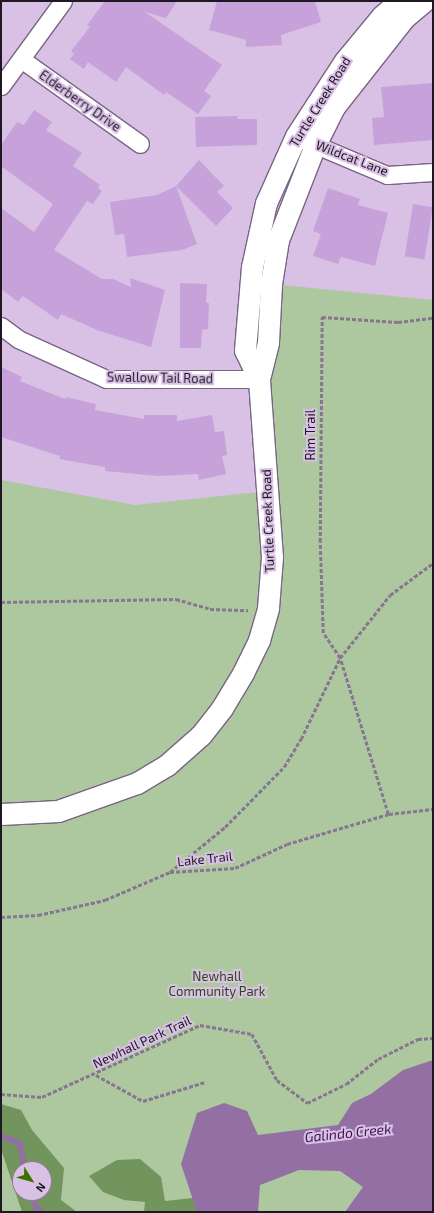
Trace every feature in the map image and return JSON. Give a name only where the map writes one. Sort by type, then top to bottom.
[{"type":"street","points":[[1,86],[63,1]]},
{"type":"street","name":"Turtle Creek Road","points":[[259,379],[244,350],[252,267],[266,203],[296,136],[344,62],[382,16],[399,1]]},
{"type":"street","name":"Turtle Creek Road","points":[[1,814],[58,811],[137,784],[167,765],[201,735],[222,708],[259,640],[268,608],[272,557],[259,379],[268,342],[271,284],[278,240],[315,145],[334,107],[404,18],[424,1]]},
{"type":"street","name":"Elderberry Drive","points":[[21,59],[140,144]]},
{"type":"street","name":"Wildcat Lane","points":[[296,136],[387,175],[433,172]]},
{"type":"street","name":"Swallow Tail Road","points":[[1,326],[18,339],[106,379],[259,379]]},
{"type":"path","name":"Rim Trail","points":[[340,658],[323,633],[320,542],[322,317],[398,322],[433,318]]},
{"type":"path","points":[[170,872],[225,827],[284,767],[301,739],[340,658],[390,595],[433,563]]},
{"type":"path","points":[[1,602],[176,600],[210,609],[239,611],[268,608]]},
{"type":"path","points":[[340,658],[388,814]]},
{"type":"path","name":"Lake Trail","points":[[1,917],[38,915],[105,900],[170,872],[235,868],[287,844],[388,814],[433,809]]},
{"type":"path","name":"Newhall Park Trail","points":[[1,1094],[42,1097],[96,1075],[200,1025],[252,1034],[277,1080],[307,1103],[346,1084],[378,1059],[418,1040],[433,1038]]},
{"type":"path","points":[[96,1075],[143,1101],[205,1082]]},
{"type":"green space","name":"Newhall Community Park","points":[[271,284],[433,300],[433,1212],[1,1212],[1,480],[135,505],[268,491],[259,379]]},
{"type":"green space","points":[[1,1104],[21,1110],[32,1130],[64,1168],[61,1200],[77,1212],[22,1212],[18,1201],[52,1201],[52,1161],[12,1161],[12,1182],[1,1149]]},
{"type":"green space","points":[[140,1159],[161,1177],[165,1201],[193,1198],[197,1212],[144,1212],[145,1202],[124,1200],[103,1192],[89,1176],[117,1160]]},
{"type":"water","points":[[433,1060],[433,1212],[345,1212],[363,1187],[340,1171],[299,1170],[260,1185],[258,1212],[197,1212],[181,1164],[197,1113],[224,1103],[247,1111],[258,1135],[338,1125],[352,1103],[371,1094],[403,1070]]},
{"type":"building","points":[[105,1],[177,1],[166,18],[145,12],[222,65],[204,91],[211,96],[198,114],[166,92],[164,95],[126,67],[116,82],[88,62],[84,69],[70,59],[74,54],[71,51],[90,27],[87,25]]},
{"type":"building","points":[[217,1],[315,1],[321,22],[281,35],[282,45],[246,47],[246,40],[209,30]]},
{"type":"building","points":[[433,83],[433,140],[374,145],[372,118],[384,117],[381,87]]},
{"type":"building","points":[[34,110],[52,122],[46,130],[82,153],[73,166],[100,185],[98,188],[102,191],[93,204],[87,201],[54,250],[102,279],[113,279],[131,287],[130,278],[165,290],[151,347],[97,330],[61,314],[58,320],[23,296],[18,302],[1,289],[1,208],[34,232],[53,204],[1,166],[1,145],[17,122],[24,125]]},
{"type":"building","points":[[237,116],[237,119],[257,119],[257,145],[196,147],[195,117]]},
{"type":"building","points":[[199,160],[224,186],[217,192],[233,208],[216,226],[176,186]]},
{"type":"building","points":[[176,186],[197,244],[182,250],[127,257],[124,234],[115,235],[110,202],[157,195]]},
{"type":"building","points":[[328,188],[360,199],[358,205],[388,213],[375,266],[341,257],[338,264],[313,256],[321,234],[313,231]]},
{"type":"building","points":[[413,204],[433,207],[424,259],[405,256]]},
{"type":"building","points":[[180,283],[207,284],[206,303],[209,303],[208,329],[202,330],[201,348],[180,348]]},
{"type":"building","points":[[1,367],[22,377],[20,381],[65,399],[66,397],[96,404],[95,410],[144,419],[144,415],[177,415],[177,421],[212,415],[215,432],[224,431],[227,455],[222,456],[226,474],[199,480],[198,474],[158,476],[105,471],[105,467],[59,459],[60,456],[1,437]]},
{"type":"waterway","name":"Galindo Creek","points":[[1,1136],[20,1143],[23,1161]]},
{"type":"waterway","name":"Galindo Creek","points":[[34,1201],[38,1210],[42,1212]]}]
